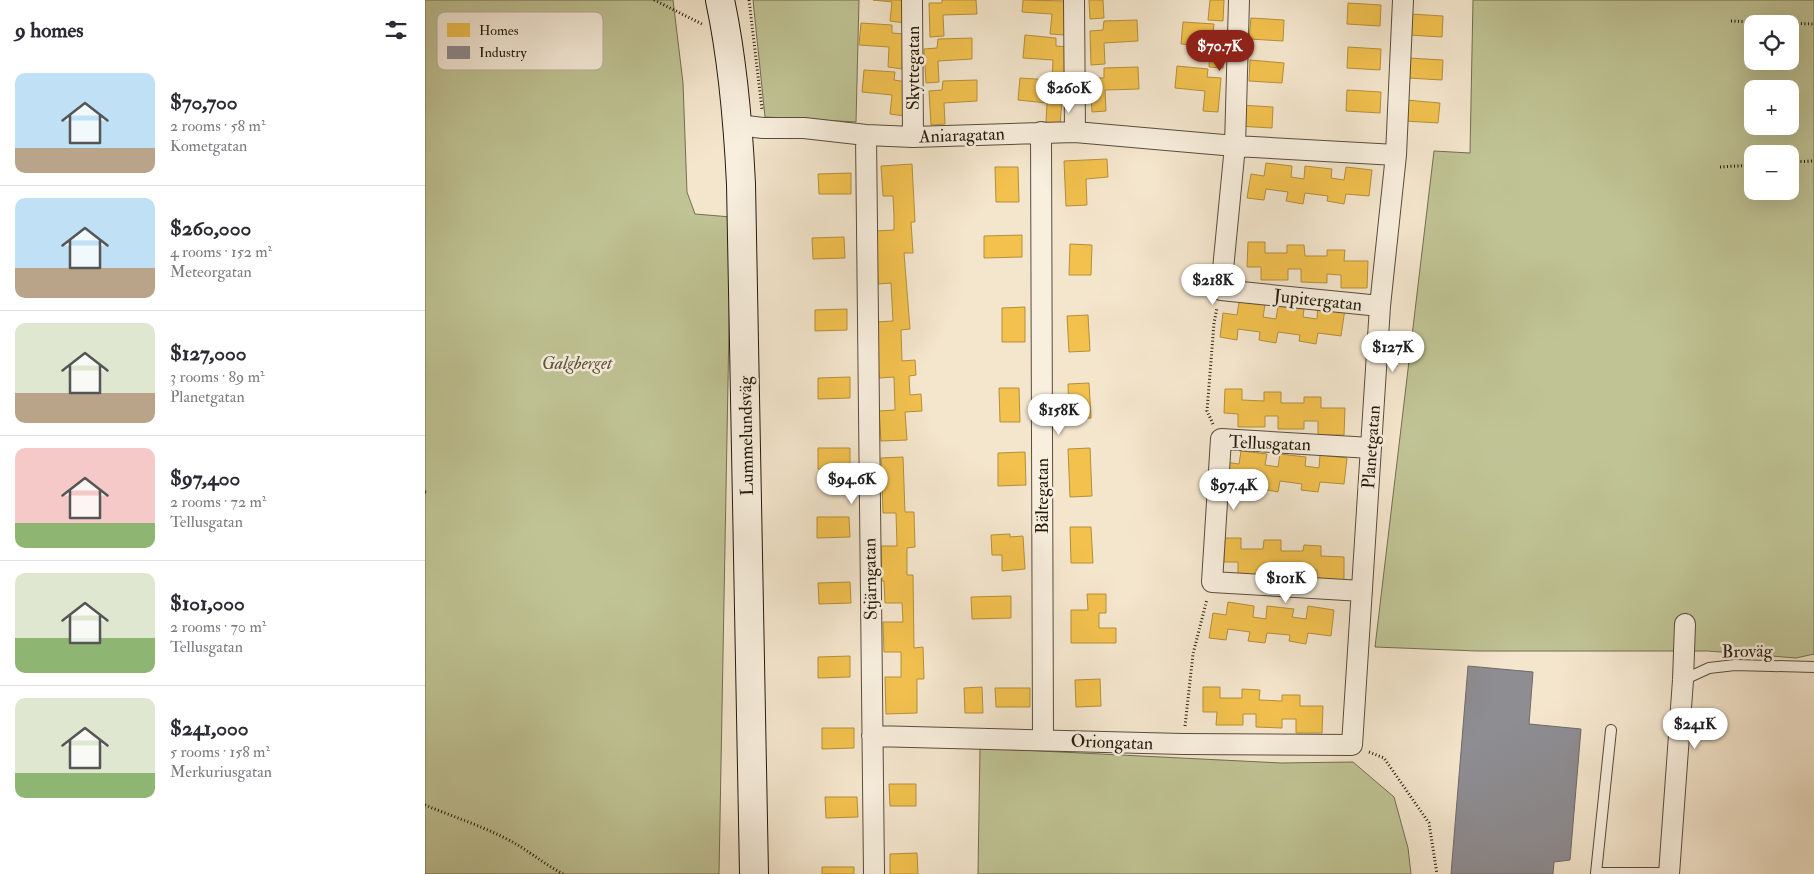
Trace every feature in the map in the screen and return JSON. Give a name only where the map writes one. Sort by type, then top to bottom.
[{"type":"main road","name":"Lummelundsväg","points":[[722,11],[731,58],[738,125],[744,309],[754,874]]},
{"type":"street","name":"Skyttegatan","points":[[912,0],[913,137]]},
{"type":"street","points":[[1074,0],[1075,132]]},
{"type":"street","points":[[1221,290],[1235,146],[1239,0]]},
{"type":"street","name":"Planetgatan","points":[[1352,745],[1380,306],[1396,156],[1403,0]]},
{"type":"street","name":"Aniaragatan","points":[[738,125],[763,128],[804,128],[866,135],[913,137],[1075,132],[1235,146],[1396,156]]},
{"type":"street","name":"Bältegatan","points":[[1041,132],[1043,740]]},
{"type":"street","name":"Stjärngatan","points":[[866,135],[874,874]]},
{"type":"street","name":"Jupitergatan","points":[[1221,290],[1380,306]]},
{"type":"street","name":"Tellusgatan","points":[[1212,582],[1221,439],[1371,448]]},
{"type":"street","points":[[1212,582],[1362,591]]},
{"type":"street","points":[[1669,873],[1683,680],[1685,624]]},
{"type":"street","name":"Oriongatan","points":[[872,736],[1183,744],[1352,745]]},
{"type":"lane","name":"Broväg","points":[[1683,680],[1709,668],[1735,666],[1814,667]]},
{"type":"lane","points":[[1611,730],[1596,873],[1669,873]]},
{"type":"path","points":[[653,0],[700,24],[710,25],[722,11]]},
{"type":"path","points":[[1731,21],[1814,24]]},
{"type":"path","points":[[1799,161],[1814,160]]},
{"type":"path","points":[[1720,167],[1744,166]]},
{"type":"path","points":[[1221,290],[1214,323],[1207,411],[1221,439]]},
{"type":"path","points":[[1183,744],[1193,654],[1212,582]]},
{"type":"path","points":[[1352,745],[1384,758],[1429,823],[1437,874]]},
{"type":"path","points":[[425,806],[470,822],[520,846],[563,874]]},
{"type":"green space","name":"Galgberget","points":[[425,0],[673,0],[683,83],[687,192],[695,214],[731,217],[719,874],[425,874]]},
{"type":"green space","points":[[753,0],[859,0],[856,122],[765,117]]},
{"type":"green space","points":[[1473,0],[1814,0],[1814,654],[1796,658],[1708,651],[1477,651],[1375,647],[1434,151],[1470,153]]},
{"type":"green space","points":[[980,748],[1281,763],[1353,762],[1394,797],[1408,848],[1411,874],[978,874]]},
{"type":"building: Homes","points":[[873,0],[907,0],[905,23],[890,21],[892,2]]},
{"type":"building: Homes","points":[[942,0],[976,0],[977,14],[943,15],[944,36],[930,37],[929,3],[942,3]]},
{"type":"building: Homes","points":[[1023,0],[1067,1],[1065,35],[1050,34],[1052,14],[1022,12]]},
{"type":"building: Homes","points":[[1089,0],[1103,0],[1104,18],[1090,19]]},
{"type":"building: Homes","points":[[1210,0],[1224,0],[1223,21],[1208,20]]},
{"type":"building: Homes","points":[[1348,3],[1381,5],[1380,26],[1347,24]]},
{"type":"building: Homes","points":[[1410,14],[1443,16],[1442,37],[1409,35]]},
{"type":"building: Homes","points":[[1251,18],[1284,20],[1283,41],[1249,39]]},
{"type":"building: Homes","points":[[1137,20],[1138,41],[1104,43],[1105,64],[1091,65],[1090,31],[1103,30],[1104,21]]},
{"type":"building: Homes","points":[[1183,22],[1214,24],[1213,33],[1226,34],[1223,68],[1209,67],[1210,47],[1181,44]]},
{"type":"building: Homes","points":[[861,23],[892,25],[892,33],[905,34],[902,69],[888,67],[889,47],[859,45]]},
{"type":"building: Homes","points":[[1025,35],[1056,38],[1056,46],[1069,47],[1066,81],[1052,80],[1053,60],[1023,58]]},
{"type":"building: Homes","points":[[972,38],[972,59],[938,61],[939,82],[926,83],[924,49],[937,48],[938,39]]},
{"type":"building: Homes","points":[[1348,47],[1381,49],[1380,70],[1347,68]]},
{"type":"building: Homes","points":[[1409,58],[1443,60],[1442,80],[1408,78]]},
{"type":"building: Homes","points":[[1250,60],[1284,63],[1282,83],[1249,81]]},
{"type":"building: Homes","points":[[1177,66],[1208,69],[1207,77],[1221,78],[1218,112],[1203,111],[1205,91],[1175,88]]},
{"type":"building: Homes","points":[[1138,67],[1139,89],[1105,90],[1106,111],[1092,112],[1090,78],[1104,78],[1104,68]]},
{"type":"building: Homes","points":[[864,70],[895,72],[894,80],[907,82],[904,116],[890,114],[892,95],[862,92]]},
{"type":"building: Homes","points":[[1020,78],[1051,80],[1050,88],[1063,90],[1060,124],[1046,122],[1047,103],[1018,100]]},
{"type":"building: Homes","points":[[977,80],[977,101],[944,103],[945,124],[931,125],[929,91],[942,90],[943,81]]},
{"type":"building: Homes","points":[[1347,90],[1381,92],[1380,113],[1346,111]]},
{"type":"building: Homes","points":[[1406,100],[1440,103],[1438,123],[1405,121]]},
{"type":"building: Homes","points":[[1240,105],[1273,107],[1272,128],[1238,126]]},
{"type":"building: Homes","points":[[1107,159],[1108,177],[1086,179],[1087,205],[1066,206],[1064,161]]},
{"type":"building: Homes","points":[[1266,163],[1292,166],[1291,177],[1304,179],[1305,166],[1332,169],[1331,178],[1344,180],[1346,167],[1372,170],[1369,196],[1346,194],[1344,204],[1327,201],[1328,196],[1305,193],[1303,204],[1286,201],[1288,192],[1266,189],[1264,200],[1247,198],[1251,174],[1264,176]]},
{"type":"building: Homes","points":[[912,164],[915,222],[911,222],[913,253],[904,253],[910,329],[901,330],[902,361],[915,360],[916,375],[909,376],[910,395],[921,394],[922,411],[905,412],[907,440],[881,441],[879,411],[895,410],[894,377],[879,378],[876,322],[893,321],[891,283],[878,284],[875,231],[894,230],[893,196],[883,196],[881,166]]},
{"type":"building: Homes","points":[[995,167],[1018,167],[1019,202],[996,202]]},
{"type":"building: Homes","points":[[851,173],[851,194],[819,194],[818,174]]},
{"type":"building: Homes","points":[[1022,235],[1022,257],[984,258],[984,236]]},
{"type":"building: Homes","points":[[844,237],[845,258],[813,259],[812,238]]},
{"type":"building: Homes","points":[[1248,242],[1265,242],[1265,253],[1287,253],[1287,245],[1304,245],[1305,256],[1327,256],[1327,250],[1345,250],[1344,261],[1368,261],[1367,288],[1341,288],[1341,275],[1327,274],[1327,283],[1301,282],[1301,269],[1288,269],[1288,280],[1261,280],[1261,267],[1247,267]]},
{"type":"building: Homes","points":[[1070,244],[1092,245],[1091,275],[1069,275]]},
{"type":"building: Homes","points":[[1239,302],[1265,305],[1263,317],[1276,319],[1278,306],[1304,309],[1303,317],[1317,319],[1318,306],[1345,309],[1341,336],[1318,333],[1316,344],[1299,341],[1300,335],[1278,332],[1276,343],[1259,340],[1260,332],[1238,329],[1237,340],[1220,337],[1223,313],[1237,315]]},
{"type":"building: Homes","points":[[1025,307],[1025,342],[1002,342],[1002,308]]},
{"type":"building: Homes","points":[[847,309],[847,330],[815,331],[815,310]]},
{"type":"building: Homes","points":[[1088,315],[1090,351],[1069,352],[1067,316]]},
{"type":"building: Homes","points":[[850,377],[850,398],[818,399],[818,378]]},
{"type":"building: Homes","points":[[1089,383],[1091,418],[1069,419],[1068,384]]},
{"type":"building: Homes","points":[[999,388],[1019,388],[1020,422],[1000,422]]},
{"type":"building: Homes","points":[[1225,389],[1242,389],[1242,400],[1264,401],[1264,392],[1281,392],[1281,403],[1304,403],[1304,397],[1321,397],[1321,408],[1345,408],[1344,435],[1318,435],[1318,421],[1304,421],[1304,429],[1278,429],[1278,416],[1265,416],[1265,427],[1238,427],[1238,414],[1224,413]]},
{"type":"building: Homes","points":[[818,448],[850,448],[850,469],[818,469]]},
{"type":"building: Homes","points":[[1090,448],[1092,496],[1070,497],[1068,449]]},
{"type":"building: Homes","points":[[1241,451],[1267,454],[1265,465],[1278,467],[1280,454],[1306,457],[1305,466],[1319,468],[1320,455],[1347,458],[1344,484],[1320,482],[1318,492],[1301,490],[1302,484],[1280,481],[1278,492],[1261,489],[1262,480],[1240,478],[1239,488],[1222,486],[1225,462],[1239,464]]},
{"type":"building: Homes","points":[[1025,452],[1026,485],[998,486],[998,453]]},
{"type":"building: Homes","points":[[903,457],[905,512],[914,512],[915,547],[907,548],[907,575],[913,575],[914,648],[923,647],[924,679],[917,679],[917,713],[886,714],[885,677],[901,677],[901,652],[884,652],[883,622],[903,622],[902,603],[885,603],[884,581],[882,581],[881,546],[897,546],[896,513],[883,513],[881,458]]},
{"type":"building: Homes","points":[[817,517],[849,517],[850,537],[817,538]]},
{"type":"building: Homes","points":[[1070,527],[1091,527],[1093,563],[1071,563]]},
{"type":"building: Homes","points":[[1010,534],[1010,537],[1023,536],[1025,569],[1002,571],[1002,555],[992,555],[991,535]]},
{"type":"building: Homes","points":[[1224,538],[1241,538],[1241,549],[1263,549],[1264,540],[1281,540],[1281,551],[1303,551],[1304,545],[1321,546],[1321,556],[1344,557],[1344,584],[1317,583],[1317,570],[1304,570],[1303,578],[1277,578],[1277,565],[1264,565],[1264,576],[1238,575],[1238,562],[1224,562]]},
{"type":"building: Homes","points":[[850,582],[851,603],[819,604],[818,583]]},
{"type":"building: Homes","points":[[1087,594],[1106,594],[1106,613],[1099,613],[1099,628],[1116,628],[1116,643],[1071,643],[1071,610],[1088,610]]},
{"type":"building: Homes","points":[[1011,596],[1011,618],[972,619],[971,597]]},
{"type":"building: Homes","points":[[1228,602],[1254,606],[1253,617],[1266,619],[1267,606],[1294,609],[1292,617],[1306,619],[1308,606],[1334,610],[1331,636],[1308,633],[1306,644],[1289,641],[1290,635],[1267,633],[1265,643],[1248,641],[1250,632],[1228,629],[1226,640],[1209,638],[1213,613],[1226,615]]},
{"type":"building: Homes","points":[[850,656],[850,677],[818,678],[818,657]]},
{"type":"building: Homes","points":[[1100,679],[1101,706],[1076,707],[1075,680]]},
{"type":"building: Homes","points":[[982,687],[983,713],[965,713],[964,688]]},
{"type":"building: Homes","points":[[1203,687],[1220,687],[1220,698],[1242,698],[1242,689],[1260,690],[1259,700],[1282,701],[1282,695],[1300,695],[1300,706],[1323,706],[1322,733],[1296,733],[1296,719],[1282,719],[1282,728],[1256,727],[1256,714],[1243,714],[1243,725],[1216,725],[1217,712],[1203,712]]},
{"type":"building: Homes","points":[[995,688],[1030,688],[1030,707],[996,707]]},
{"type":"building: Homes","points":[[822,728],[854,728],[854,748],[822,749]]},
{"type":"building: Homes","points":[[889,784],[916,784],[916,806],[890,806]]},
{"type":"building: Homes","points":[[825,797],[857,797],[858,817],[826,818]]},
{"type":"building: Homes","points":[[917,853],[918,874],[890,874],[890,854]]},
{"type":"building: Homes","points":[[822,867],[854,867],[854,874],[822,874]]},
{"type":"building: Industry","points":[[1468,666],[1533,672],[1529,724],[1581,729],[1570,860],[1554,862],[1553,874],[1451,874]]}]
